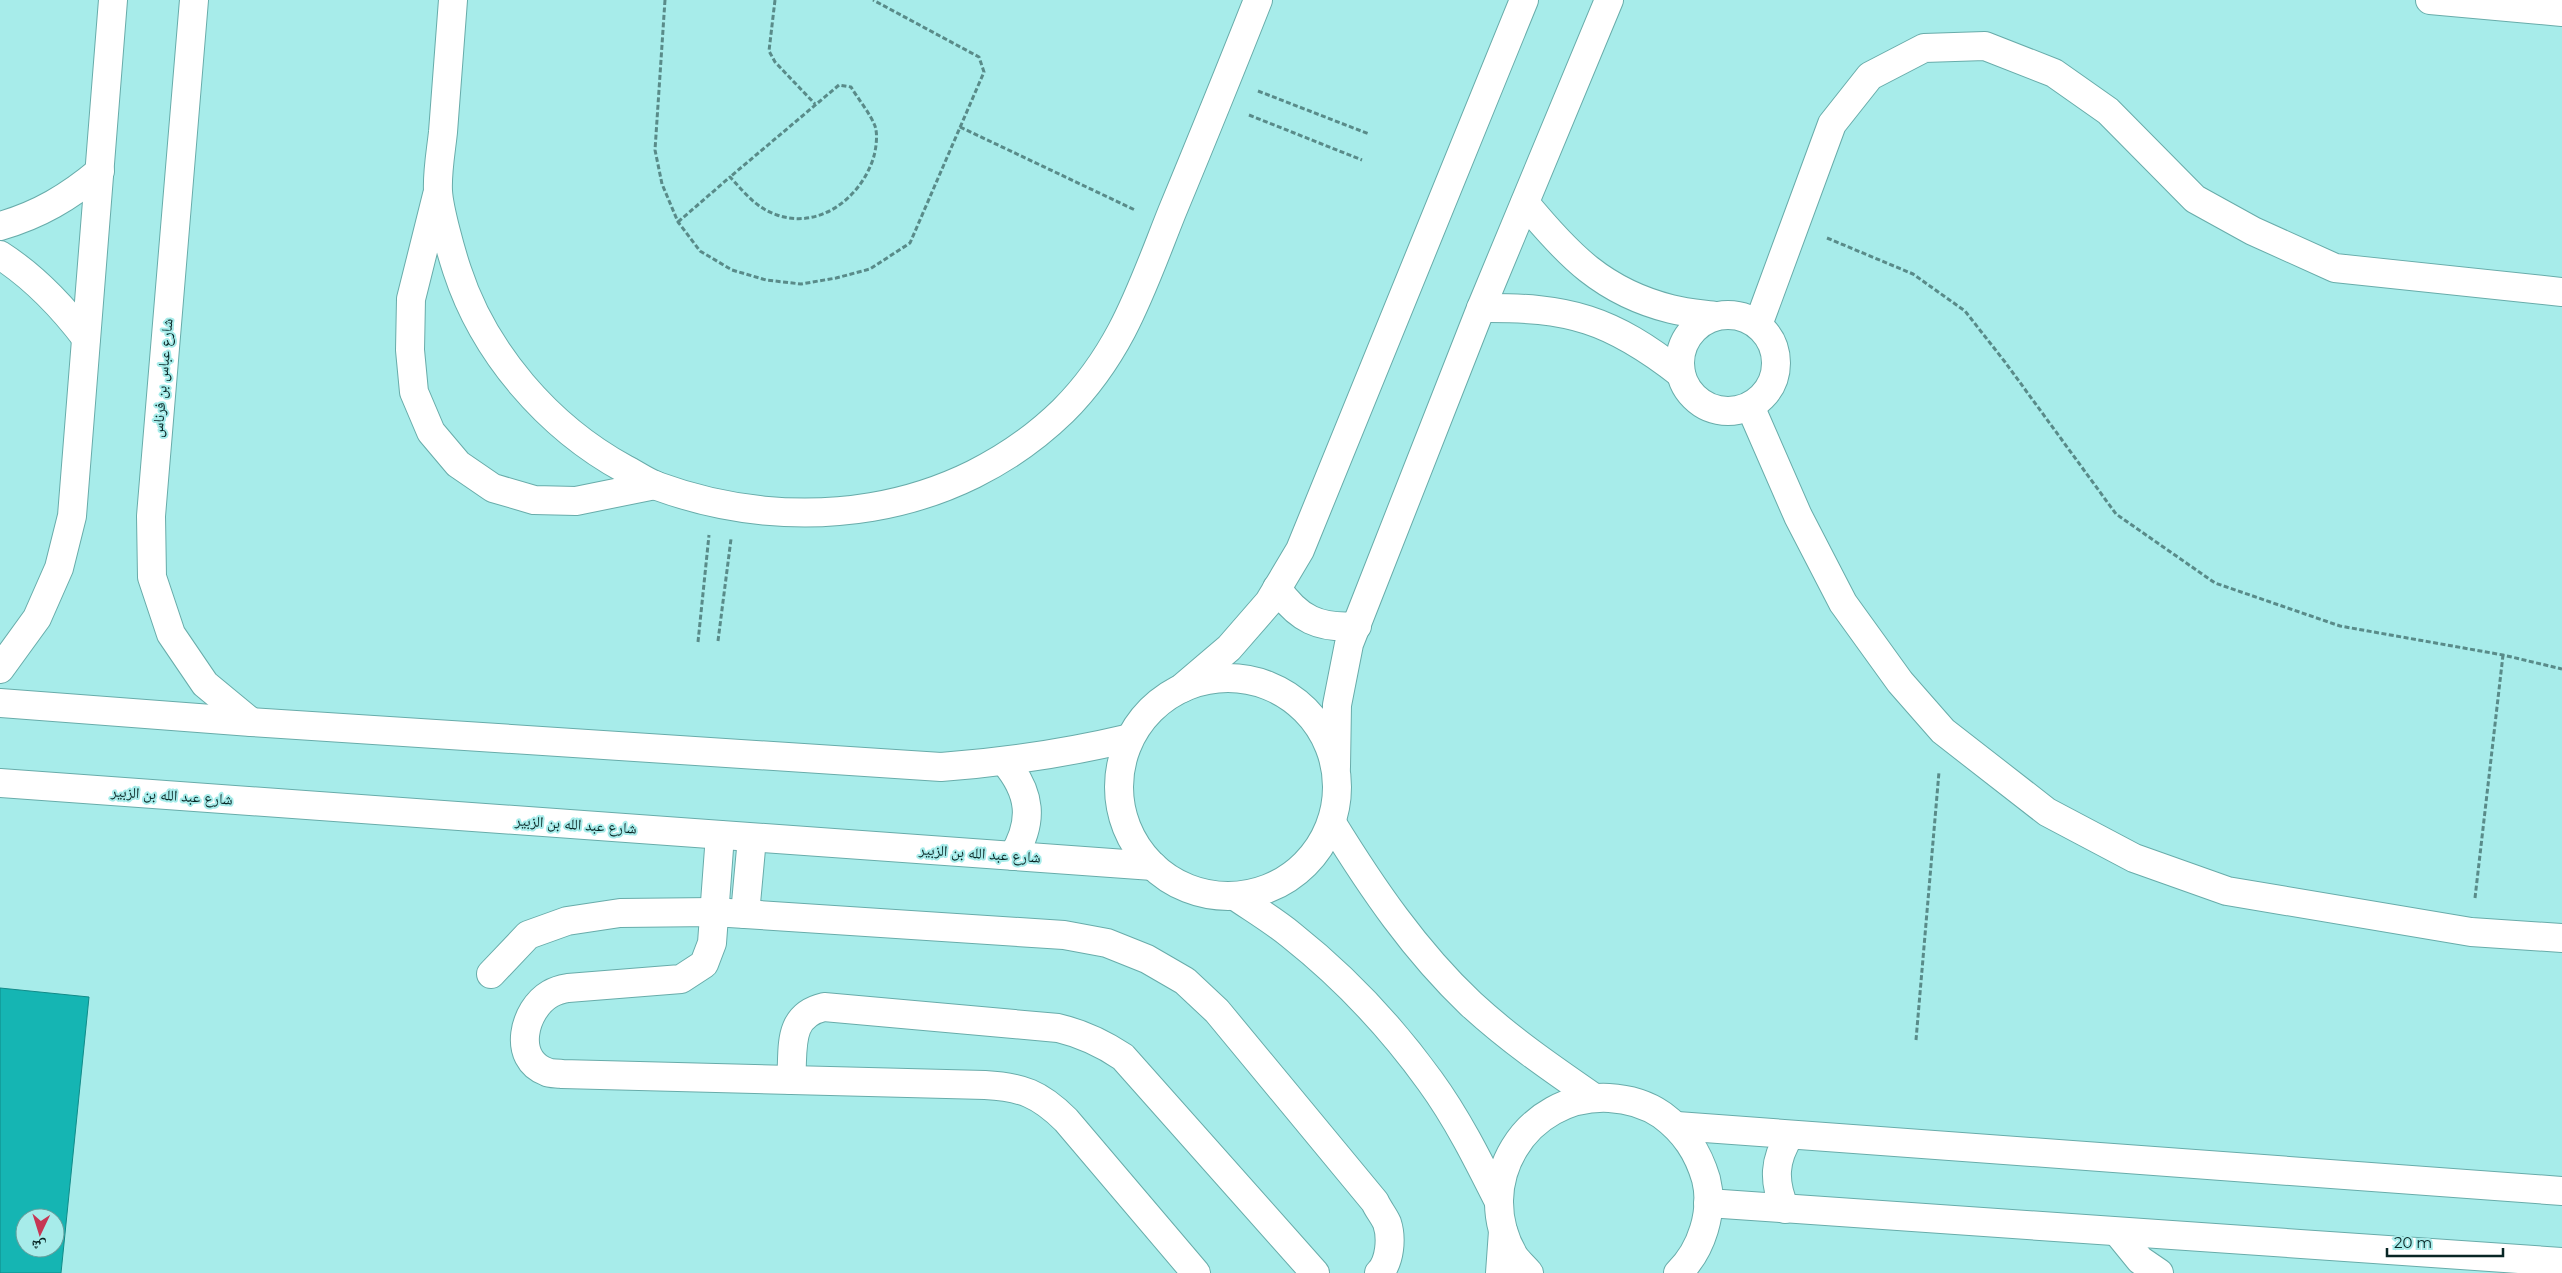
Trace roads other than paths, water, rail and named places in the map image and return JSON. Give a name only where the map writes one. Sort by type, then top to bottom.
[{"type":"street","points":[[0,669],[37,618],[59,568],[72,516],[113,0]]},
{"type":"street","name":"شارع عباس بن فرناس","points":[[194,0],[150,516],[152,577],[171,634],[205,684],[251,722]]},
{"type":"street","points":[[454,0],[438,192],[411,299],[410,350],[414,392],[431,432],[458,464],[493,488],[534,500],[576,501],[655,485]]},
{"type":"street","points":[[438,192],[457,271],[482,326],[514,376],[555,420],[596,451],[655,485],[724,505],[791,513],[851,511],[910,500],[966,479],[1017,449],[1063,410],[1102,365],[1132,313],[1258,0]]},
{"type":"street","points":[[1524,0],[1300,550],[1269,602],[1229,648],[1182,688],[1152,708],[1130,738],[1121,764],[1119,792],[1124,819],[1136,844],[1153,866],[1177,884],[1205,894],[1235,896],[1267,889],[1295,874],[1317,851],[1332,823],[1338,795],[1336,767],[1337,705],[1349,644],[1481,308],[1609,0]]},
{"type":"street","points":[[2430,0],[2562,12]]},
{"type":"street","points":[[1758,325],[1832,124],[1870,76],[1924,48],[1985,46],[2054,74],[2108,111],[2195,199],[2253,232],[2335,268],[2562,292]]},
{"type":"street","points":[[0,226],[50,208],[76,191],[100,171]]},
{"type":"street","points":[[1525,203],[1556,241],[1589,272],[1637,298],[1671,310],[1717,316],[1731,315],[1745,318],[1758,325],[1769,336],[1776,352],[1777,368],[1768,390],[1750,406],[1737,411],[1722,411],[1708,407],[1696,399],[1686,388],[1681,374],[1680,356],[1686,338],[1699,324],[1717,316]]},
{"type":"street","points":[[0,255],[43,288],[66,311],[86,338]]},
{"type":"street","points":[[1481,308],[1521,307],[1568,313],[1590,320],[1623,333],[1653,352],[1681,374]]},
{"type":"street","points":[[1750,406],[1798,516],[1843,603],[1900,682],[1943,731],[2047,812],[2134,858],[2227,891],[2471,932],[2562,938]]},
{"type":"street","points":[[1277,588],[1288,604],[1302,616],[1319,624],[1338,627],[1357,626]]},
{"type":"street","points":[[1182,688],[1220,678],[1260,682],[1295,700],[1322,730],[1336,767]]},
{"type":"street","points":[[0,703],[251,722],[941,767],[1004,762],[1067,752],[1130,738]]},
{"type":"street","points":[[1004,762],[1016,776],[1024,792],[1027,809],[1027,826],[1022,842],[1013,856]]},
{"type":"street","name":"شارع عبد الله بن الزبير","points":[[0,783],[1153,866]]},
{"type":"street","points":[[1332,823],[1372,888],[1418,948],[1464,997],[1530,1054],[1593,1097]]},
{"type":"street","points":[[720,835],[712,943],[704,964],[681,978],[568,988],[550,993],[536,1005],[527,1021],[526,1051],[534,1064],[547,1072],[1008,1086],[1030,1092],[1050,1104],[1066,1120],[1196,1273]]},
{"type":"street","points":[[745,914],[752,838]]},
{"type":"street","points":[[1235,896],[1291,935],[1342,979],[1389,1029],[1431,1082],[1467,1140],[1498,1200],[1503,1229],[1514,1256],[1529,1273]]},
{"type":"street","points":[[491,974],[528,935],[567,921],[620,913],[714,912],[1064,935],[1106,943],[1147,959],[1185,981],[1217,1011],[1375,1202],[1387,1223],[1390,1247],[1382,1270],[1379,1273]]},
{"type":"street","points":[[792,1080],[795,1031],[801,1017],[811,1010],[824,1007],[1058,1028],[1082,1034],[1103,1044],[1123,1058],[1315,1273]]},
{"type":"street","points":[[1498,1200],[1502,1175],[1511,1151],[1526,1130],[1553,1110],[1568,1103],[1593,1097],[1624,1098],[1645,1106],[1677,1126],[1690,1142],[1700,1161],[1706,1182],[1708,1203],[1705,1226],[1697,1248],[1678,1273]]},
{"type":"street","points":[[1677,1126],[2562,1191]]},
{"type":"street","points":[[1785,1209],[1776,1178],[1782,1148],[1790,1135]]},
{"type":"street","points":[[1708,1203],[2118,1233],[2562,1262]]},
{"type":"street","points":[[1500,1273],[1503,1229]]},
{"type":"street","points":[[2118,1233],[2140,1260],[2159,1273]]},
{"type":"water","points":[[0,988],[89,997],[65,1234],[65,1208],[15,1208],[15,1258],[63,1258],[61,1273],[0,1273]]}]
